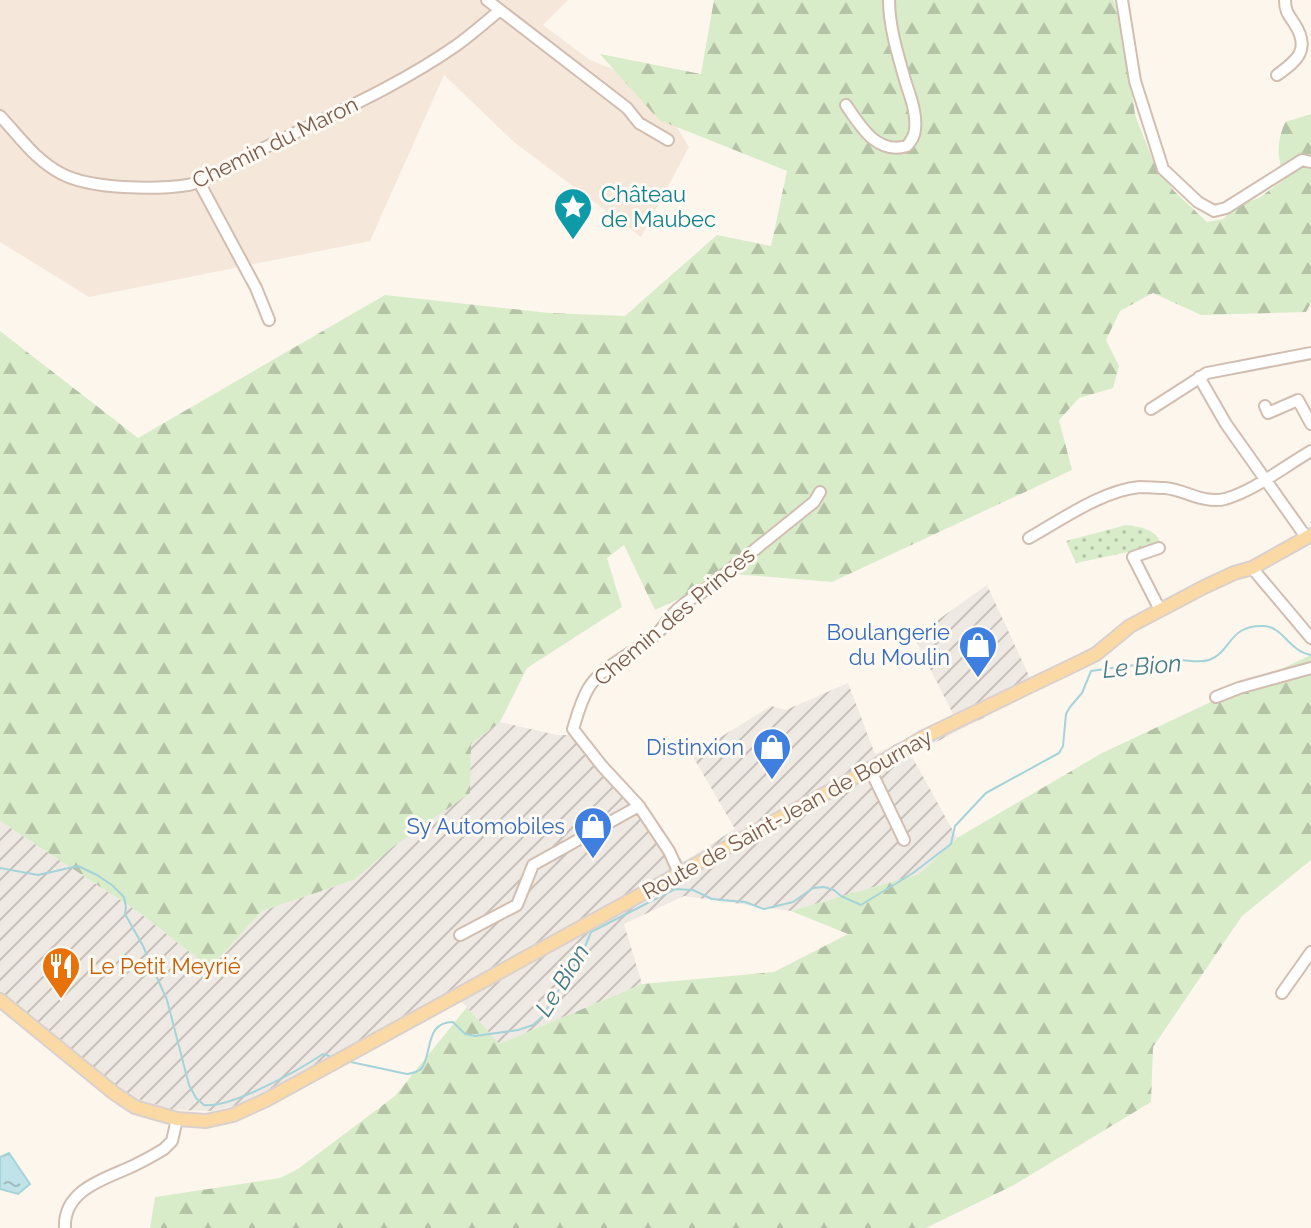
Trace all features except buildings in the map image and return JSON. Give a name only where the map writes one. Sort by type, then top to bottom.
[{"type":"main road","name":"Route de Saint-Jean de Bournay","points":[[0,1000],[135,1107],[177,1119],[206,1121],[233,1115],[266,1100],[922,738],[1096,654],[1130,626],[1234,573],[1252,568],[1308,536]]},
{"type":"street","points":[[487,0],[627,108],[639,123],[668,140]]},
{"type":"street","points":[[846,105],[861,127],[882,146],[907,146],[914,135],[913,108],[889,13],[889,0]]},
{"type":"street","points":[[1122,0],[1135,81],[1163,169],[1198,202],[1214,211],[1226,208],[1302,160],[1311,162]]},
{"type":"street","points":[[1277,75],[1297,60],[1302,50],[1297,27],[1285,11],[1285,0]]},
{"type":"street","name":"Chemin du Maron","points":[[0,116],[40,160],[76,179],[118,186],[189,185],[350,107],[434,60],[500,10]]},
{"type":"street","points":[[199,182],[256,288],[269,320]]},
{"type":"street","points":[[1151,409],[1207,373],[1311,353]]},
{"type":"street","points":[[1199,377],[1226,424],[1308,536]]},
{"type":"street","points":[[1265,406],[1268,413],[1298,400],[1311,424]]},
{"type":"street","points":[[1029,538],[1120,491],[1140,487],[1170,489],[1205,500],[1222,499],[1265,479],[1311,451]]},
{"type":"street","name":"Chemin des Princes","points":[[679,873],[669,851],[639,806],[573,729],[588,689],[597,676],[643,646],[690,599],[814,502],[820,492]]},
{"type":"street","points":[[1159,548],[1133,557],[1160,610]]},
{"type":"street","points":[[1252,568],[1311,638]]},
{"type":"street","points":[[1216,697],[1311,668]]},
{"type":"street","points":[[870,769],[904,840]]},
{"type":"street","points":[[460,935],[517,905],[533,865],[639,806]]},
{"type":"street","points":[[1282,993],[1311,952]]},
{"type":"street","points":[[65,1228],[64,1217],[74,1199],[87,1187],[164,1149],[172,1141],[177,1119]]},
{"type":"shaded area","points":[[0,0],[568,0],[543,25],[590,60],[650,84],[689,147],[641,237],[515,143],[444,75],[370,241],[89,297],[0,242]]},
{"type":"shaded area","points":[[987,585],[1036,691],[911,755],[957,838],[919,874],[791,911],[684,896],[624,924],[642,984],[499,1044],[459,1000],[241,1104],[212,1111],[174,1110],[134,1098],[45,1032],[0,994],[0,821],[140,913],[210,968],[262,911],[354,880],[390,849],[471,744],[500,722],[557,735],[576,735],[636,798],[683,862],[735,829],[692,755],[771,706],[786,710],[848,683],[875,754],[954,716],[914,637]]},
{"type":"green space","points":[[714,0],[1114,0],[1129,66],[1135,115],[1154,163],[1174,191],[1207,222],[1223,219],[1236,206],[1259,198],[1285,179],[1279,150],[1285,122],[1311,114],[1311,303],[1306,312],[1201,315],[1153,293],[1120,311],[1106,340],[1119,366],[1113,388],[1079,398],[1059,420],[1072,470],[832,582],[733,574],[655,610],[624,545],[607,558],[622,607],[527,668],[500,722],[471,744],[470,793],[390,849],[354,880],[262,911],[210,968],[140,913],[0,821],[0,331],[138,438],[385,295],[549,313],[625,316],[717,235],[771,246],[787,171],[659,120],[600,54],[701,74]]},
{"type":"green space","points":[[1126,525],[1153,532],[1161,546],[1130,556],[1128,552],[1076,563],[1066,541]]},
{"type":"green space","points":[[1311,655],[1311,860],[1242,916],[1153,1047],[1151,1102],[1014,1185],[926,1228],[150,1228],[155,1197],[280,1178],[298,1169],[395,1096],[467,1007],[499,1044],[642,984],[774,972],[848,934],[791,911],[919,874],[957,838],[1102,753]]},
{"type":"water","points":[[9,1153],[30,1184],[18,1194],[0,1189],[0,1157]]},
{"type":"waterway","name":"Le Bion","points":[[346,1061],[407,1074],[422,1068],[431,1038],[444,1023],[453,1022],[465,1034],[475,1036],[533,1025],[542,1017],[584,949],[591,932],[675,889],[693,890],[712,899],[745,902],[764,909],[793,902],[813,888],[824,887],[861,905],[913,873],[951,844],[955,826],[986,793],[1059,753],[1063,746],[1066,714],[1082,693],[1091,671],[1178,660],[1209,660],[1244,629],[1265,626],[1277,631],[1303,653],[1311,655]]},
{"type":"waterway","name":"Le Bion","points":[[0,868],[38,875],[78,866],[112,885],[124,897],[125,914],[167,1000],[189,1085],[204,1105],[231,1101],[248,1094],[323,1054],[332,1057]]},
{"type":"place","name":"Château de Maubec","points":[[573,241]]},
{"type":"place","name":"Boulangerie du Moulin","points":[[978,679]]},
{"type":"place","name":"Distinxion","points":[[772,781]]},
{"type":"place","name":"Sy Automobiles","points":[[593,860]]},
{"type":"place","name":"Le Petit Meyrié","points":[[61,1000]]}]
